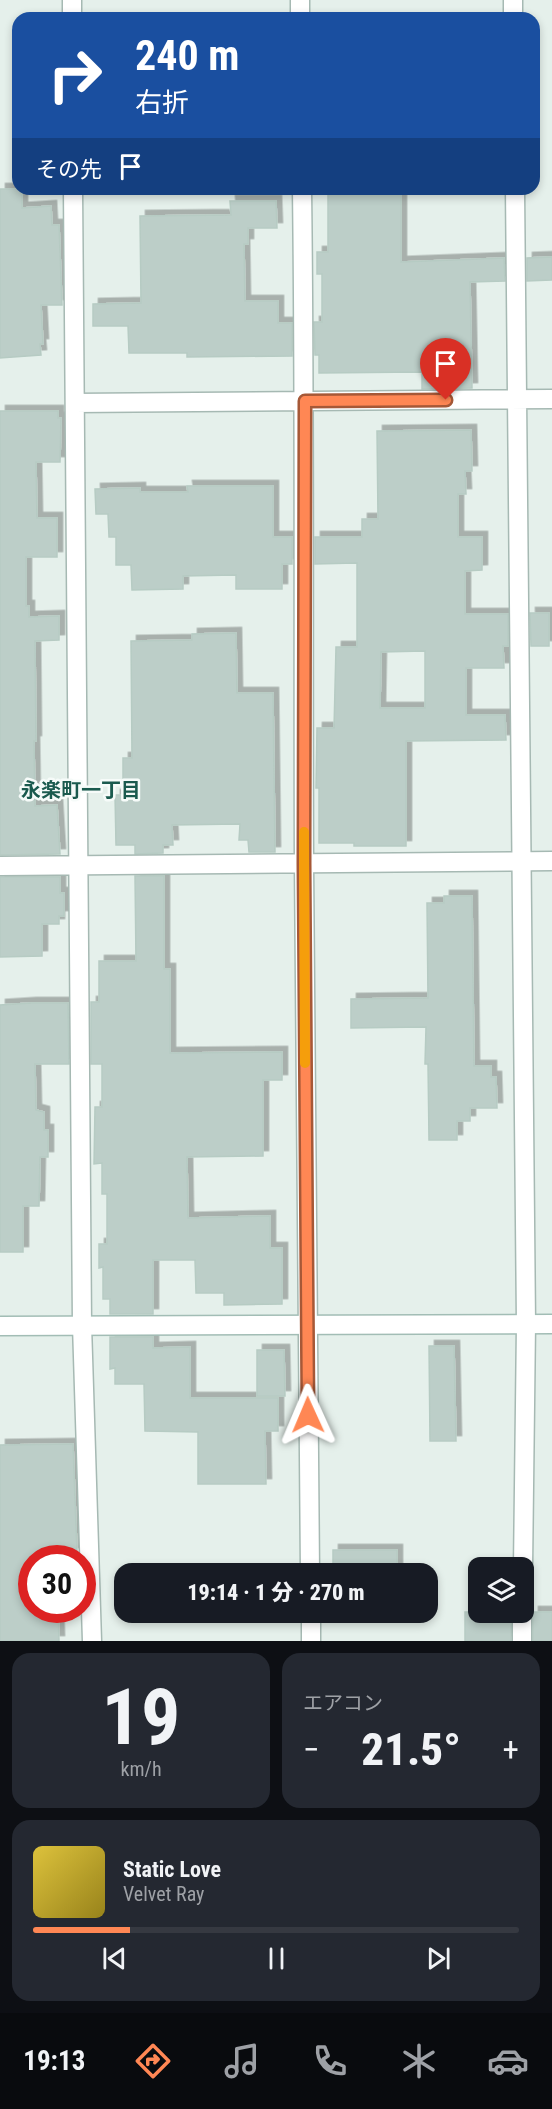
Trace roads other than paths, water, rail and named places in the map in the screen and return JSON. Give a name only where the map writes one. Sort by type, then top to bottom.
[{"type":"street","points":[[74,195],[82,1325],[92,1641]]},
{"type":"street","points":[[302,195],[305,401],[304,863],[310,1563]]},
{"type":"street","points":[[515,195],[526,1324],[523,1557]]},
{"type":"street","points":[[75,403],[552,399]]},
{"type":"street","points":[[0,866],[552,861]]},
{"type":"street","points":[[0,1326],[552,1324]]},
{"type":"street","points":[[311,1623],[311,1641]]},
{"type":"street","points":[[522,1623],[522,1641]]},
{"type":"district","name":"永楽町一丁目","points":[[81,790]]}]
